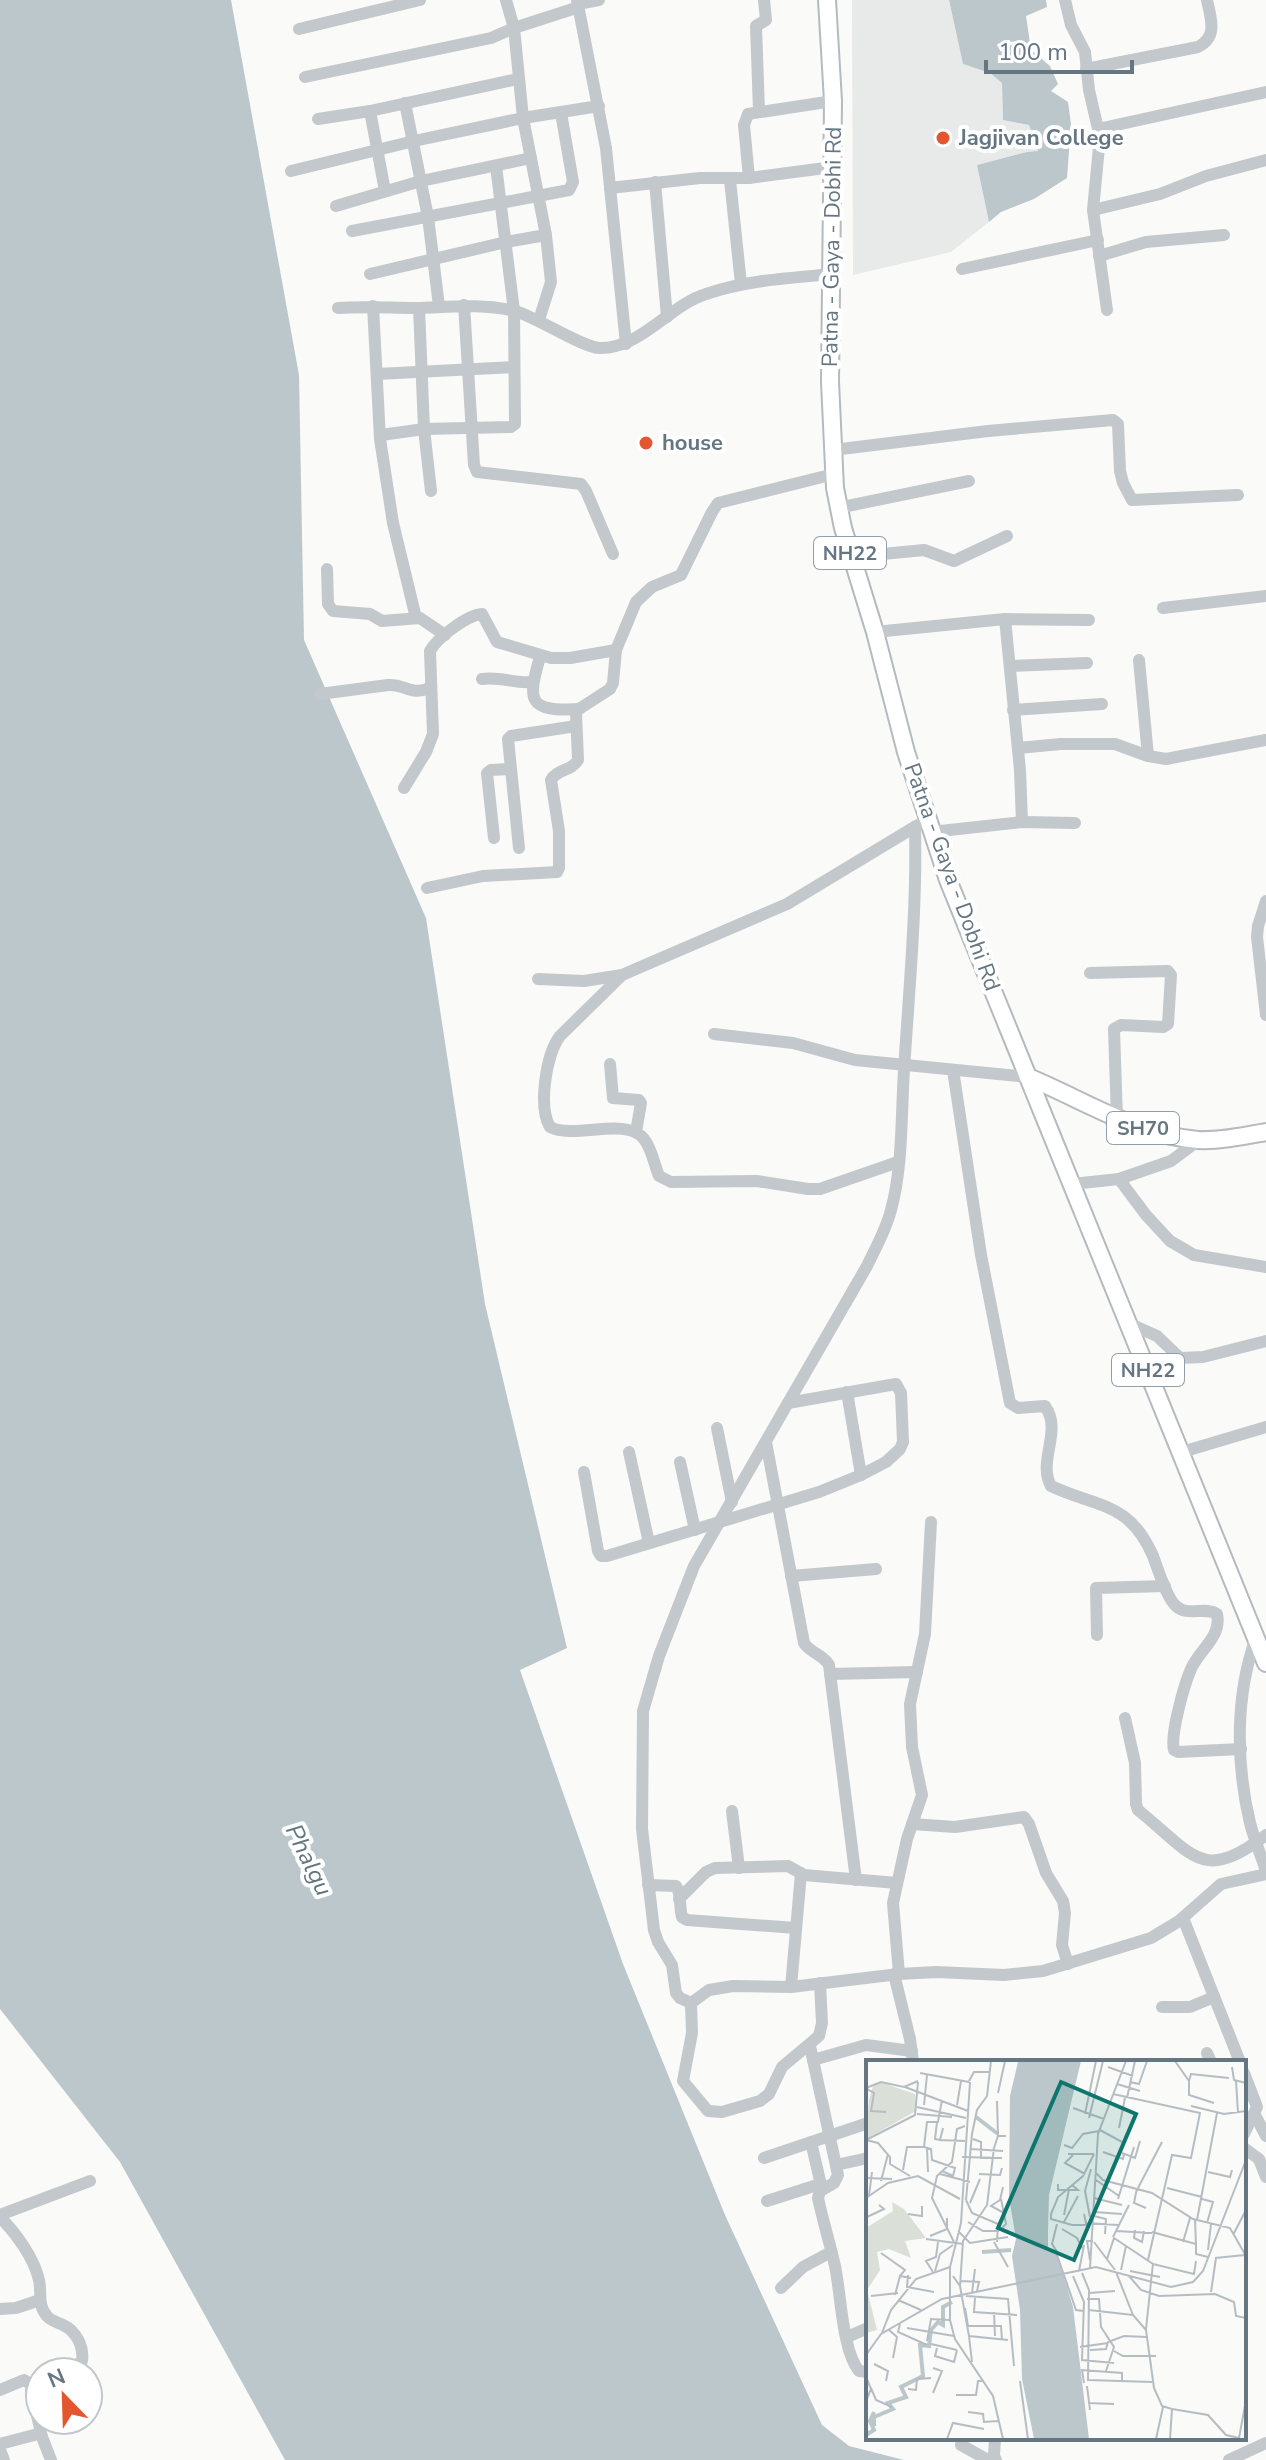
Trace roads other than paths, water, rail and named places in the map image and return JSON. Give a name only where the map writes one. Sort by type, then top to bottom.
[{"type":"main road","name":"Patna - Gaya - Dobhi Rd","points":[[827,0],[833,101],[830,382],[838,508],[875,632],[924,825],[1266,1663]]},
{"type":"main road","name":"SH70","points":[[1028,1077],[1117,1119],[1155,1132],[1199,1140],[1266,1132]]},
{"type":"street","points":[[299,29],[420,0]]},
{"type":"street","points":[[506,0],[514,28],[523,118],[546,235],[551,282],[539,320]]},
{"type":"street","points":[[305,77],[491,38],[578,4],[599,0]]},
{"type":"street","points":[[759,111],[756,26],[766,20],[764,0]]},
{"type":"street","points":[[1065,0],[1071,25],[1084,47],[1098,129],[1093,210],[1107,310]]},
{"type":"street","points":[[1086,69],[1198,47],[1211,34],[1207,0]]},
{"type":"street","points":[[578,4],[599,106],[626,344]]},
{"type":"street","points":[[318,119],[518,79]]},
{"type":"street","points":[[1098,129],[1266,92]]},
{"type":"street","points":[[749,178],[744,125],[748,114],[833,101]]},
{"type":"street","points":[[405,103],[428,217],[439,306]]},
{"type":"street","points":[[291,171],[414,141],[599,106]]},
{"type":"street","points":[[370,111],[385,191]]},
{"type":"street","points":[[352,231],[569,190],[572,187],[561,113]]},
{"type":"street","points":[[336,206],[421,181],[531,158]]},
{"type":"street","points":[[1093,210],[1150,197],[1206,176],[1266,160]]},
{"type":"street","points":[[381,435],[424,429],[511,427],[515,424],[514,311],[496,166]]},
{"type":"street","points":[[610,188],[700,178],[730,180],[833,167]]},
{"type":"street","points":[[730,180],[741,284]]},
{"type":"street","points":[[655,182],[667,317]]},
{"type":"street","points":[[370,274],[546,235]]},
{"type":"street","points":[[1099,256],[1155,240],[1224,235]]},
{"type":"street","points":[[962,269],[1098,240]]},
{"type":"street","points":[[338,308],[464,305],[514,311],[595,348],[626,344],[702,295],[741,284],[833,274]]},
{"type":"street","points":[[464,305],[474,465],[477,472],[581,484],[613,554]]},
{"type":"street","points":[[373,306],[381,435],[393,523],[416,618]]},
{"type":"street","points":[[419,308],[424,429],[431,491]]},
{"type":"street","points":[[377,374],[513,367]]},
{"type":"street","points":[[833,450],[1113,420],[1118,424],[1121,477],[1132,500],[1238,495]]},
{"type":"street","points":[[427,888],[483,876],[557,872],[559,831],[551,780],[578,760],[576,713],[610,689],[616,650],[636,602],[652,587],[681,575],[718,503],[834,474]]},
{"type":"street","points":[[838,508],[969,481]]},
{"type":"street","points":[[852,557],[924,550],[954,561],[1007,536]]},
{"type":"street","points":[[327,569],[328,604],[333,611],[370,614],[382,621],[425,619],[445,635]]},
{"type":"street","points":[[1163,608],[1266,596]]},
{"type":"street","points":[[404,788],[433,734],[428,657],[432,647],[474,616],[482,614],[497,642],[540,657],[570,658],[616,650]]},
{"type":"street","points":[[875,632],[1005,619],[1089,620]]},
{"type":"street","points":[[1005,619],[1022,822]]},
{"type":"street","points":[[540,657],[532,682],[533,698],[537,705],[556,710],[579,709]]},
{"type":"street","points":[[1139,660],[1148,756]]},
{"type":"street","points":[[1010,666],[1087,663]]},
{"type":"street","points":[[482,679],[495,677],[521,683],[532,682]]},
{"type":"street","points":[[320,694],[388,685],[417,693],[430,688]]},
{"type":"street","points":[[1013,710],[1102,704]]},
{"type":"street","points":[[519,848],[509,737],[576,726]]},
{"type":"street","points":[[1018,748],[1115,744],[1166,759],[1266,740]]},
{"type":"street","points":[[494,838],[487,773],[510,769]]},
{"type":"street","points":[[538,979],[584,981],[622,975],[787,904],[924,825],[1075,823]]},
{"type":"street","points":[[691,2003],[676,1993],[672,1965],[654,1930],[642,1829],[643,1711],[659,1656],[694,1566],[886,1228],[896,1185],[916,861],[924,825]]},
{"type":"street","points":[[1266,901],[1257,937],[1266,1015]]},
{"type":"street","points":[[1090,973],[1168,971],[1171,975],[1168,1024],[1163,1027],[1121,1025],[1114,1029],[1117,1119]]},
{"type":"street","points":[[622,975],[556,1042],[547,1066],[545,1116],[550,1127],[578,1132],[606,1128],[636,1132],[647,1143],[659,1176],[671,1182],[757,1181],[820,1189],[898,1162]]},
{"type":"street","points":[[714,1034],[793,1043],[845,1058],[1028,1077]]},
{"type":"street","points":[[610,1064],[613,1098],[639,1100],[641,1103],[636,1132]]},
{"type":"street","points":[[953,1070],[981,1255],[1010,1403],[1018,1408],[1047,1407],[1053,1431],[1046,1470],[1051,1486],[1121,1514],[1135,1525],[1146,1541],[1177,1608],[1212,1611],[1218,1617],[1214,1636],[1195,1662],[1188,1678],[1172,1745],[1174,1750],[1241,1749]]},
{"type":"street","points":[[1072,1184],[1119,1179],[1171,1161],[1199,1140]]},
{"type":"street","points":[[1119,1179],[1170,1241],[1194,1255],[1266,1267]]},
{"type":"street","points":[[1130,1324],[1157,1336],[1180,1358],[1203,1357],[1266,1341]]},
{"type":"street","points":[[584,1472],[600,1555],[607,1556],[778,1504],[861,1475],[886,1462],[900,1449],[903,1434],[901,1393],[894,1383],[788,1403]]},
{"type":"street","points":[[847,1392],[861,1475]]},
{"type":"street","points":[[1182,1452],[1266,1427]]},
{"type":"street","points":[[717,1428],[732,1502]]},
{"type":"street","points":[[766,1442],[804,1643],[825,1658],[829,1665],[856,1880]]},
{"type":"street","points":[[629,1452],[649,1543]]},
{"type":"street","points":[[680,1462],[695,1530]]},
{"type":"street","points":[[813,2060],[866,2045],[913,2056],[896,1974],[893,1911],[897,1883],[922,1795],[912,1747],[910,1704],[925,1634],[931,1522]]},
{"type":"street","points":[[791,1576],[876,1569]]},
{"type":"street","points":[[1097,1635],[1096,1588],[1165,1586]]},
{"type":"street","points":[[691,2003],[709,1990],[733,1986],[791,1987],[936,1972],[1004,1975],[1043,1971],[1135,1944],[1183,1918],[1221,1884],[1266,1872],[1261,1838],[1248,1811],[1240,1733],[1250,1656],[1260,1642]]},
{"type":"street","points":[[830,1674],[917,1672]]},
{"type":"street","points":[[1125,1718],[1135,1763],[1138,1810],[1199,1860],[1228,1858],[1261,1838]]},
{"type":"street","points":[[732,1811],[739,1868]]},
{"type":"street","points":[[912,1824],[955,1827],[1024,1817],[1046,1873],[1063,1901],[1062,1945],[1068,1964]]},
{"type":"street","points":[[679,1899],[711,1869],[788,1866],[801,1873],[897,1883]]},
{"type":"street","points":[[791,1987],[801,1873]]},
{"type":"street","points":[[648,1885],[676,1886],[680,1894],[682,1917],[687,1920],[796,1928]]},
{"type":"street","points":[[1183,1918],[1239,2060]]},
{"type":"street","points":[[691,2003],[692,2033],[683,2081],[712,2113],[722,2112],[765,2098],[782,2067],[810,2046],[822,2030],[820,1983]]},
{"type":"street","points":[[1162,2007],[1190,2007],[1214,1997]]},
{"type":"street","points":[[767,2201],[837,2180],[810,2046]]},
{"type":"street","points":[[1246,2078],[1257,2107],[1246,2131]]},
{"type":"street","points":[[1255,2115],[1266,2136]]},
{"type":"street","points":[[764,2158],[866,2124]]},
{"type":"street","points":[[811,2142],[823,2186],[818,2198],[847,2337],[856,2368],[866,2372]]},
{"type":"street","points":[[1246,2149],[1259,2159],[1266,2177]]},
{"type":"street","points":[[836,2165],[866,2158]]},
{"type":"street","points":[[82,2356],[81,2346],[69,2328],[47,2316],[40,2300],[39,2278],[32,2263],[12,2229],[0,2216],[90,2181]]},
{"type":"street","points":[[781,2288],[803,2267],[831,2252]]},
{"type":"street","points":[[0,2309],[16,2308],[40,2300]]},
{"type":"street","points":[[847,2337],[866,2329]]},
{"type":"street","points":[[0,2390],[24,2380]]},
{"type":"street","points":[[1,2452],[32,2434],[42,2437],[51,2460]]},
{"type":"street","points":[[995,2440],[996,2460]]},
{"type":"street","points":[[1229,2460],[1266,2443]]},
{"type":"street","points":[[961,2445],[988,2460]]},
{"type":"water","name":"Phalgu","points":[[0,0],[231,0],[299,375],[304,640],[426,918],[485,1304],[567,1648],[520,1670],[623,1964],[725,2215],[822,2425],[849,2446],[904,2460],[285,2460],[120,2162],[0,2009]]},
{"type":"water","points":[[949,0],[1046,0],[1047,7],[1026,16],[1031,50],[1050,66],[1058,84],[1051,91],[1068,102],[1071,124],[1067,178],[1034,199],[1001,212],[989,222],[977,165],[1038,151],[1029,125],[1003,120],[1002,83],[990,73],[963,64]]},
{"type":"place","name":"Jagjivan College","points":[[943,138]]},
{"type":"place","name":"house","points":[[646,443]]}]
